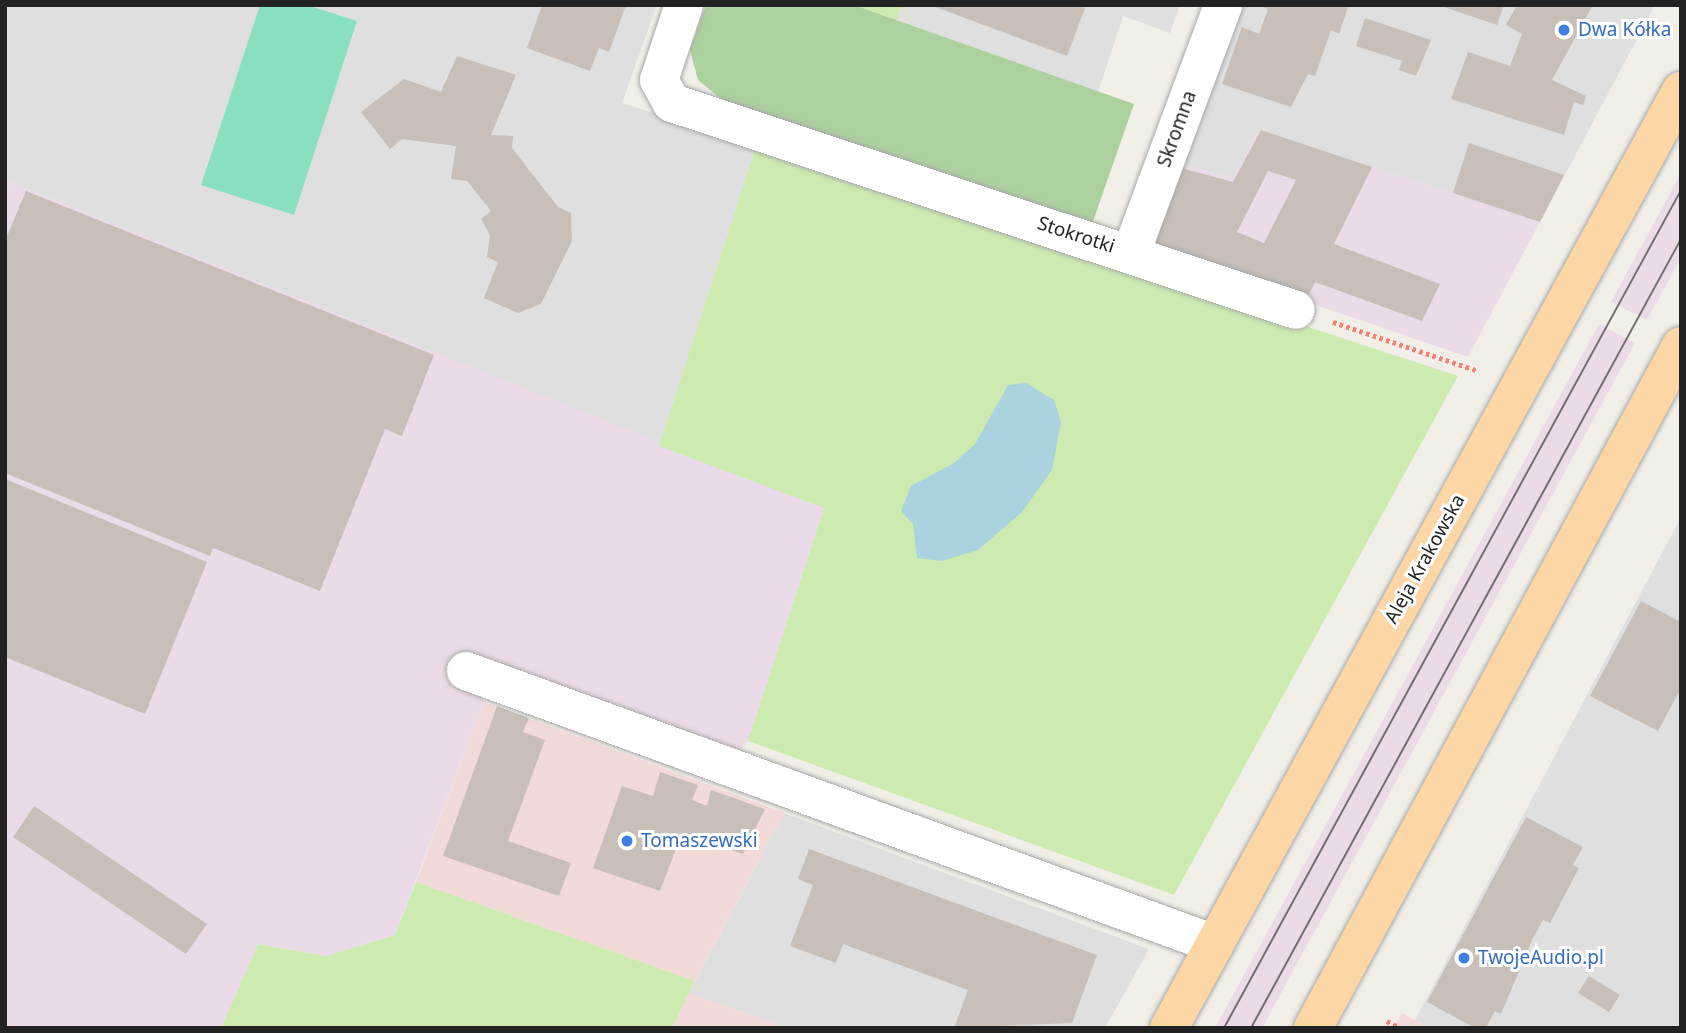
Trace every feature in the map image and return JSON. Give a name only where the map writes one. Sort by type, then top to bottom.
[{"type":"main road","name":"Aleja Krakowska","points":[[1169,1028],[1681,91]]},
{"type":"main road","points":[[1313,1028],[1681,346]]},
{"type":"street","name":"Stokrotki","points":[[684,5],[659,80],[672,103],[1131,253],[1296,310]]},
{"type":"street","name":"Skromna","points":[[1131,253],[1223,5]]},
{"type":"street","points":[[466,671],[1215,944]]},
{"type":"path","points":[[1296,310],[1479,370]]},
{"type":"path","points":[[1387,1021],[1400,1028]]},
{"type":"shaded area","points":[[5,5],[657,5],[622,103],[756,146],[659,446],[5,180]]},
{"type":"shaded area","points":[[902,5],[1180,5],[1170,33],[1123,16],[1098,92],[897,20]]},
{"type":"shaded area","points":[[1237,5],[1655,5],[1540,222],[1259,130],[1233,179],[1184,165]]},
{"type":"shaded area","points":[[1259,130],[1540,222],[1468,357],[1147,247],[1176,163],[1233,178]]},
{"type":"shaded area","points":[[1681,173],[1681,258],[1647,320],[1611,302]]},
{"type":"shaded area","points":[[5,180],[824,508],[748,741],[736,756],[468,657],[484,702],[395,935],[326,956],[258,944],[221,1028],[5,1028]]},
{"type":"shaded area","points":[[1599,324],[1635,343],[1262,1028],[1215,1028]]},
{"type":"shaded area","points":[[1681,517],[1681,1028],[1429,1028],[1415,1020]]},
{"type":"shaded area","points":[[484,702],[784,813],[695,981],[416,882]]},
{"type":"shaded area","points":[[784,813],[1149,949],[1105,1028],[786,1028],[689,993]]},
{"type":"shaded area","points":[[689,993],[786,1028],[672,1028]]},
{"type":"shaded area","points":[[1402,1013],[1415,1020],[1429,1028],[1394,1028]]},
{"type":"green space","points":[[260,5],[307,5],[357,21],[294,215],[201,185]]},
{"type":"green space","points":[[706,5],[854,5],[1134,104],[1091,227],[722,100],[698,80],[690,50]]},
{"type":"green space","points":[[854,5],[902,5],[897,20]]},
{"type":"green space","points":[[756,146],[1458,376],[1174,895],[748,741],[824,508],[659,446]]},
{"type":"green space","points":[[416,882],[695,981],[672,1028],[221,1028],[258,944],[326,956],[395,935]]},
{"type":"water","points":[[1026,383],[1054,400],[1061,422],[1052,470],[1022,512],[978,550],[942,561],[917,558],[913,524],[901,511],[911,486],[954,463],[975,444],[1008,385]]},
{"type":"building","points":[[542,5],[626,5],[609,52],[599,48],[590,71],[527,48]]},
{"type":"building","points":[[930,5],[1077,5],[1085,8],[1067,56]]},
{"type":"building","points":[[1258,5],[1348,7],[1339,34],[1331,30],[1315,76],[1308,74],[1291,107],[1222,84],[1242,27],[1259,34],[1268,9]]},
{"type":"building","points":[[1438,5],[1504,5],[1497,25]]},
{"type":"building","points":[[1517,5],[1593,5],[1552,80],[1586,96],[1583,105],[1574,102],[1564,135],[1451,99],[1468,52],[1510,66],[1522,34],[1506,25]]},
{"type":"building","points":[[1365,18],[1431,40],[1416,76],[1399,70],[1402,61],[1356,46]]},
{"type":"building","points":[[457,56],[516,75],[491,135],[513,136],[512,148],[558,207],[571,213],[572,241],[541,304],[518,313],[484,298],[498,262],[487,257],[490,235],[481,219],[491,211],[467,181],[451,179],[456,146],[402,139],[390,149],[361,112],[404,79],[441,92]]},
{"type":"building","points":[[1261,130],[1372,167],[1334,244],[1440,284],[1422,321],[1315,282],[1306,300],[1153,246],[1181,168],[1233,182]],"holes":[[[1268,171],[1296,180],[1264,243],[1237,232]]]},
{"type":"building","points":[[1469,143],[1564,175],[1540,222],[1453,193]]},
{"type":"building","points":[[26,191],[434,355],[402,436],[385,429],[320,591],[213,548],[210,556],[5,473],[5,241]]},
{"type":"building","points":[[5,479],[207,562],[145,714],[5,657]]},
{"type":"building","points":[[1641,601],[1681,622],[1681,688],[1658,731],[1590,696]]},
{"type":"building","points":[[497,706],[529,718],[523,732],[545,740],[508,841],[571,863],[559,896],[443,856]]},
{"type":"building","points":[[660,772],[698,785],[692,800],[707,806],[711,790],[765,809],[743,854],[682,833],[660,891],[593,868],[622,786],[653,796]]},
{"type":"building","points":[[34,806],[207,924],[186,954],[13,837]]},
{"type":"building","points":[[1526,817],[1583,847],[1573,865],[1579,868],[1550,923],[1543,920],[1533,938],[1501,1014],[1495,1011],[1486,1028],[1475,1028],[1427,1002]]},
{"type":"building","points":[[809,849],[1097,955],[1072,1023],[954,1028],[968,990],[843,944],[836,963],[790,946],[813,885],[798,879]]},
{"type":"building","points":[[1589,976],[1620,995],[1609,1012],[1578,993]]},
{"type":"tram line","points":[[1224,1028],[1681,190]]},
{"type":"tram line","points":[[1251,1028],[1681,239]]},
{"type":"place","name":"Dwa Kółka","points":[[1564,30]]},
{"type":"place","name":"Tomaszewski","points":[[627,841]]},
{"type":"place","name":"TwojeAudio.pl","points":[[1464,958]]}]
